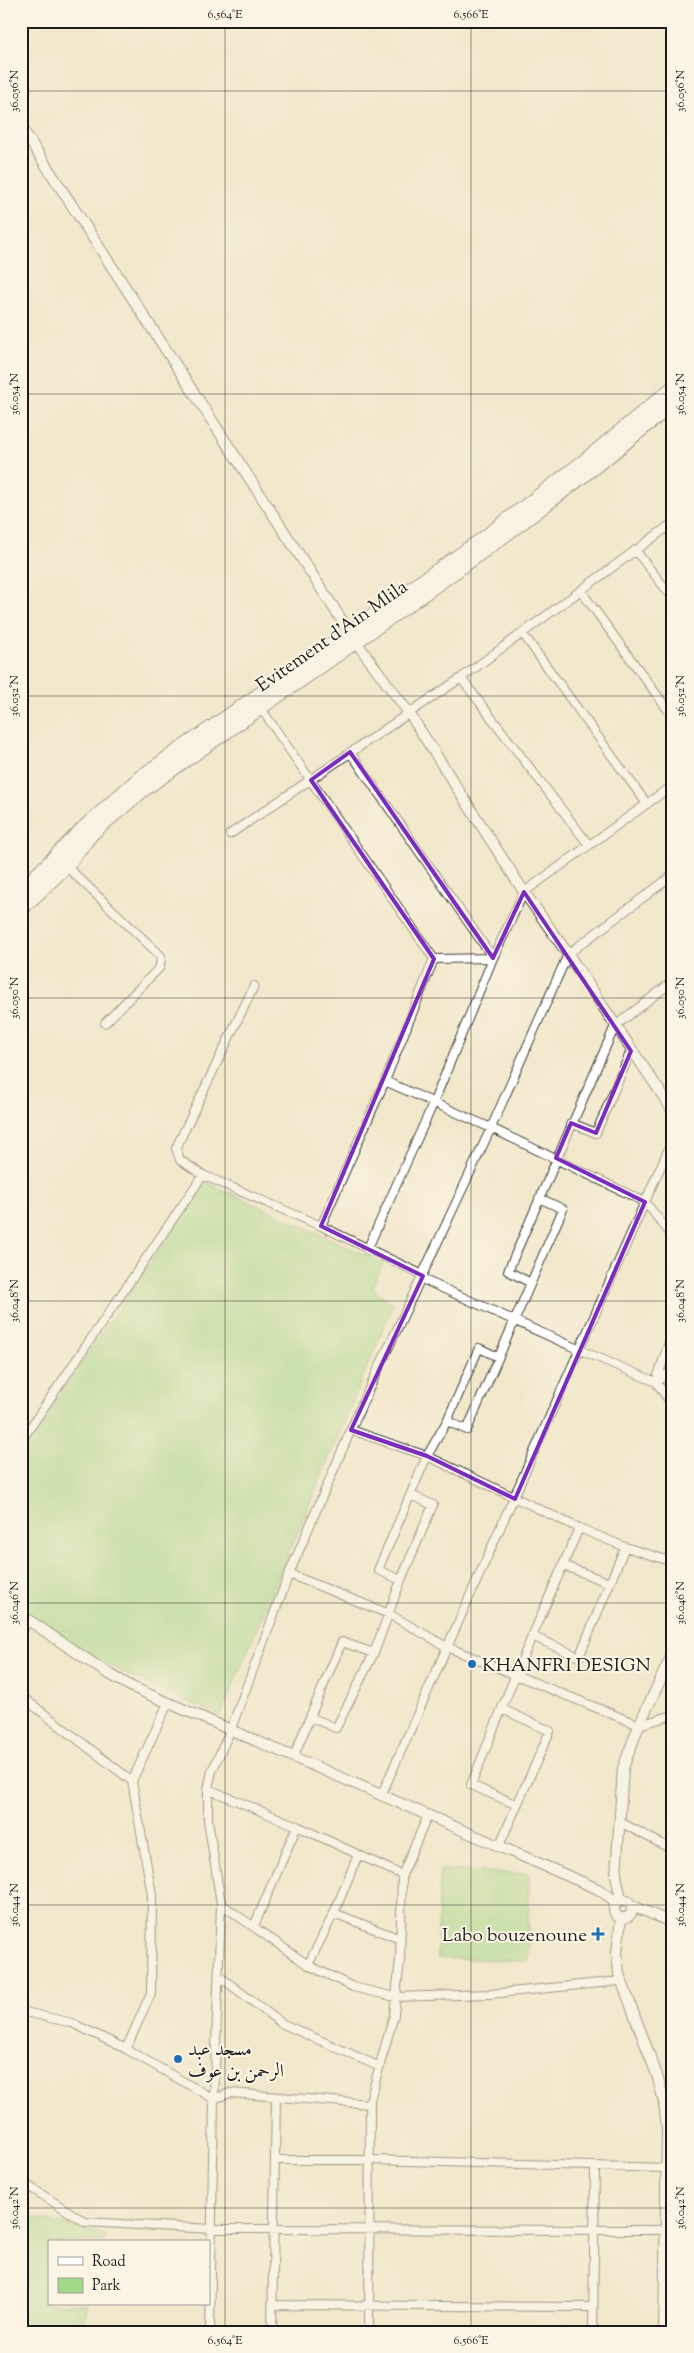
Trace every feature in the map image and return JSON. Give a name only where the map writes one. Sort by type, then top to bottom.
[{"type":"highway","name":"Evitement d'Ain Mlila","points":[[21,909],[66,866],[92,833],[121,807],[260,707],[544,494],[673,388]]},
{"type":"highway","name":"Evitement d'Ain Mlila","points":[[21,891],[85,827],[141,777],[204,732],[354,637],[510,532],[582,477],[673,403]]},
{"type":"street","points":[[21,127],[354,637],[409,713],[524,892],[568,954],[631,1051],[673,1111]]},
{"type":"street","points":[[230,834],[461,678],[673,523]]},
{"type":"street","points":[[635,550],[673,598]]},
{"type":"street","points":[[581,591],[673,717]]},
{"type":"street","points":[[523,634],[647,804]]},
{"type":"street","points":[[461,678],[589,845]]},
{"type":"street","points":[[260,707],[434,959]]},
{"type":"street","points":[[350,752],[493,958]]},
{"type":"street","points":[[367,1250],[433,1104],[493,958],[524,892],[673,785]]},
{"type":"street","points":[[66,866],[162,956],[160,967],[105,1023]]},
{"type":"street","points":[[210,2332],[214,2099],[221,1904],[208,1820],[208,1789],[212,1771],[230,1731],[289,1574],[351,1430],[491,1128],[568,954],[673,875]]},
{"type":"street","points":[[434,959],[493,958]]},
{"type":"street","points":[[321,1226],[385,1081],[434,959]]},
{"type":"street","points":[[529,1282],[508,1271],[615,1026],[673,981]]},
{"type":"street","points":[[254,986],[176,1148],[180,1160],[203,1175],[321,1226],[513,1321],[656,1382],[673,1406]]},
{"type":"street","points":[[571,1123],[596,1133],[631,1051]]},
{"type":"street","points":[[385,1081],[556,1158],[580,1172],[645,1202],[673,1237]]},
{"type":"street","points":[[382,1796],[673,1139]]},
{"type":"street","points":[[21,1441],[203,1175]]},
{"type":"street","points":[[447,1421],[467,1430],[529,1282],[563,1209],[539,1198]]},
{"type":"street","points":[[656,1382],[673,1330]]},
{"type":"street","points":[[401,1580],[378,1570],[427,1456],[447,1421],[479,1348],[498,1357]]},
{"type":"street","points":[[656,1382],[673,1370]]},
{"type":"street","points":[[351,1430],[427,1456],[579,1528],[673,1562]]},
{"type":"street","points":[[310,1717],[336,1728],[374,1653],[401,1580],[433,1505],[411,1494]]},
{"type":"street","points":[[516,1805],[471,1785],[515,1676],[579,1528]]},
{"type":"street","points":[[532,1636],[579,1657],[625,1546]]},
{"type":"street","points":[[563,1565],[609,1584]]},
{"type":"street","points":[[289,1574],[389,1614],[447,1647],[639,1725],[673,1715]]},
{"type":"street","points":[[21,1632],[25,1617],[104,1671],[168,1703],[598,1889],[619,1900],[628,1901],[633,1906],[673,1923]]},
{"type":"street","points":[[293,1758],[342,1642],[374,1653]]},
{"type":"street","points":[[621,1918],[614,1911],[619,1900],[616,1875],[622,1775],[639,1725],[673,1652]]},
{"type":"street","points":[[21,1696],[132,1781]]},
{"type":"street","points":[[126,2049],[151,1993],[152,1895],[132,1781],[168,1703]]},
{"type":"street","points":[[499,1846],[550,1731],[502,1709]]},
{"type":"street","points":[[208,1789],[297,1826],[402,1875]]},
{"type":"street","points":[[369,2332],[370,2104],[394,2015],[400,1960],[402,1875],[428,1815]]},
{"type":"street","points":[[620,1822],[673,1850]]},
{"type":"street","points":[[254,1926],[297,1826]]},
{"type":"street","points":[[308,1965],[334,1912],[358,1855]]},
{"type":"street","points":[[221,1904],[308,1965],[353,1987],[395,1997],[490,1994],[620,1981]]},
{"type":"street","points":[[621,1918],[631,1914],[633,1906]]},
{"type":"street","points":[[334,1912],[400,1938]]},
{"type":"street","points":[[621,1918],[617,1952],[620,1981],[669,2102],[666,2168],[667,2224],[664,2332]]},
{"type":"street","points":[[219,1976],[281,2023],[380,2067]]},
{"type":"street","points":[[21,2011],[72,2023],[126,2049],[214,2099]]},
{"type":"street","points":[[214,2099],[230,2093],[370,2104]]},
{"type":"street","points":[[272,2332],[276,2098]]},
{"type":"street","points":[[275,2160],[370,2160],[666,2168]]},
{"type":"street","points":[[593,2332],[595,2166]]},
{"type":"street","points":[[22,2182],[85,2222],[212,2228],[594,2231],[667,2224]]},
{"type":"street","points":[[273,2305],[593,2307]]},
{"type":"highlighted area","points":[[350,752],[493,958],[524,892],[631,1051],[596,1133],[571,1123],[556,1158],[645,1202],[515,1499],[427,1456],[351,1430],[423,1276],[321,1226],[434,959],[311,780]]},
{"type":"green space","points":[[206,1182],[383,1263],[373,1286],[377,1294],[394,1303],[220,1716],[96,1660],[21,1610],[21,1450]]},
{"type":"green space","points":[[440,1870],[529,1874],[528,1961],[437,1958]]},
{"type":"green space","points":[[21,2218],[35,2218],[105,2235],[104,2240],[48,2240],[48,2306],[88,2306],[82,2332],[21,2332]]},
{"type":"place","name":"KHANFRI DESIGN","points":[[472,1664]]},
{"type":"place","name":"Labo bouzenoune","points":[[598,1934]]},
{"type":"place","name":"مسجد عبد الرحمن بن عوف","points":[[178,2059]]}]
